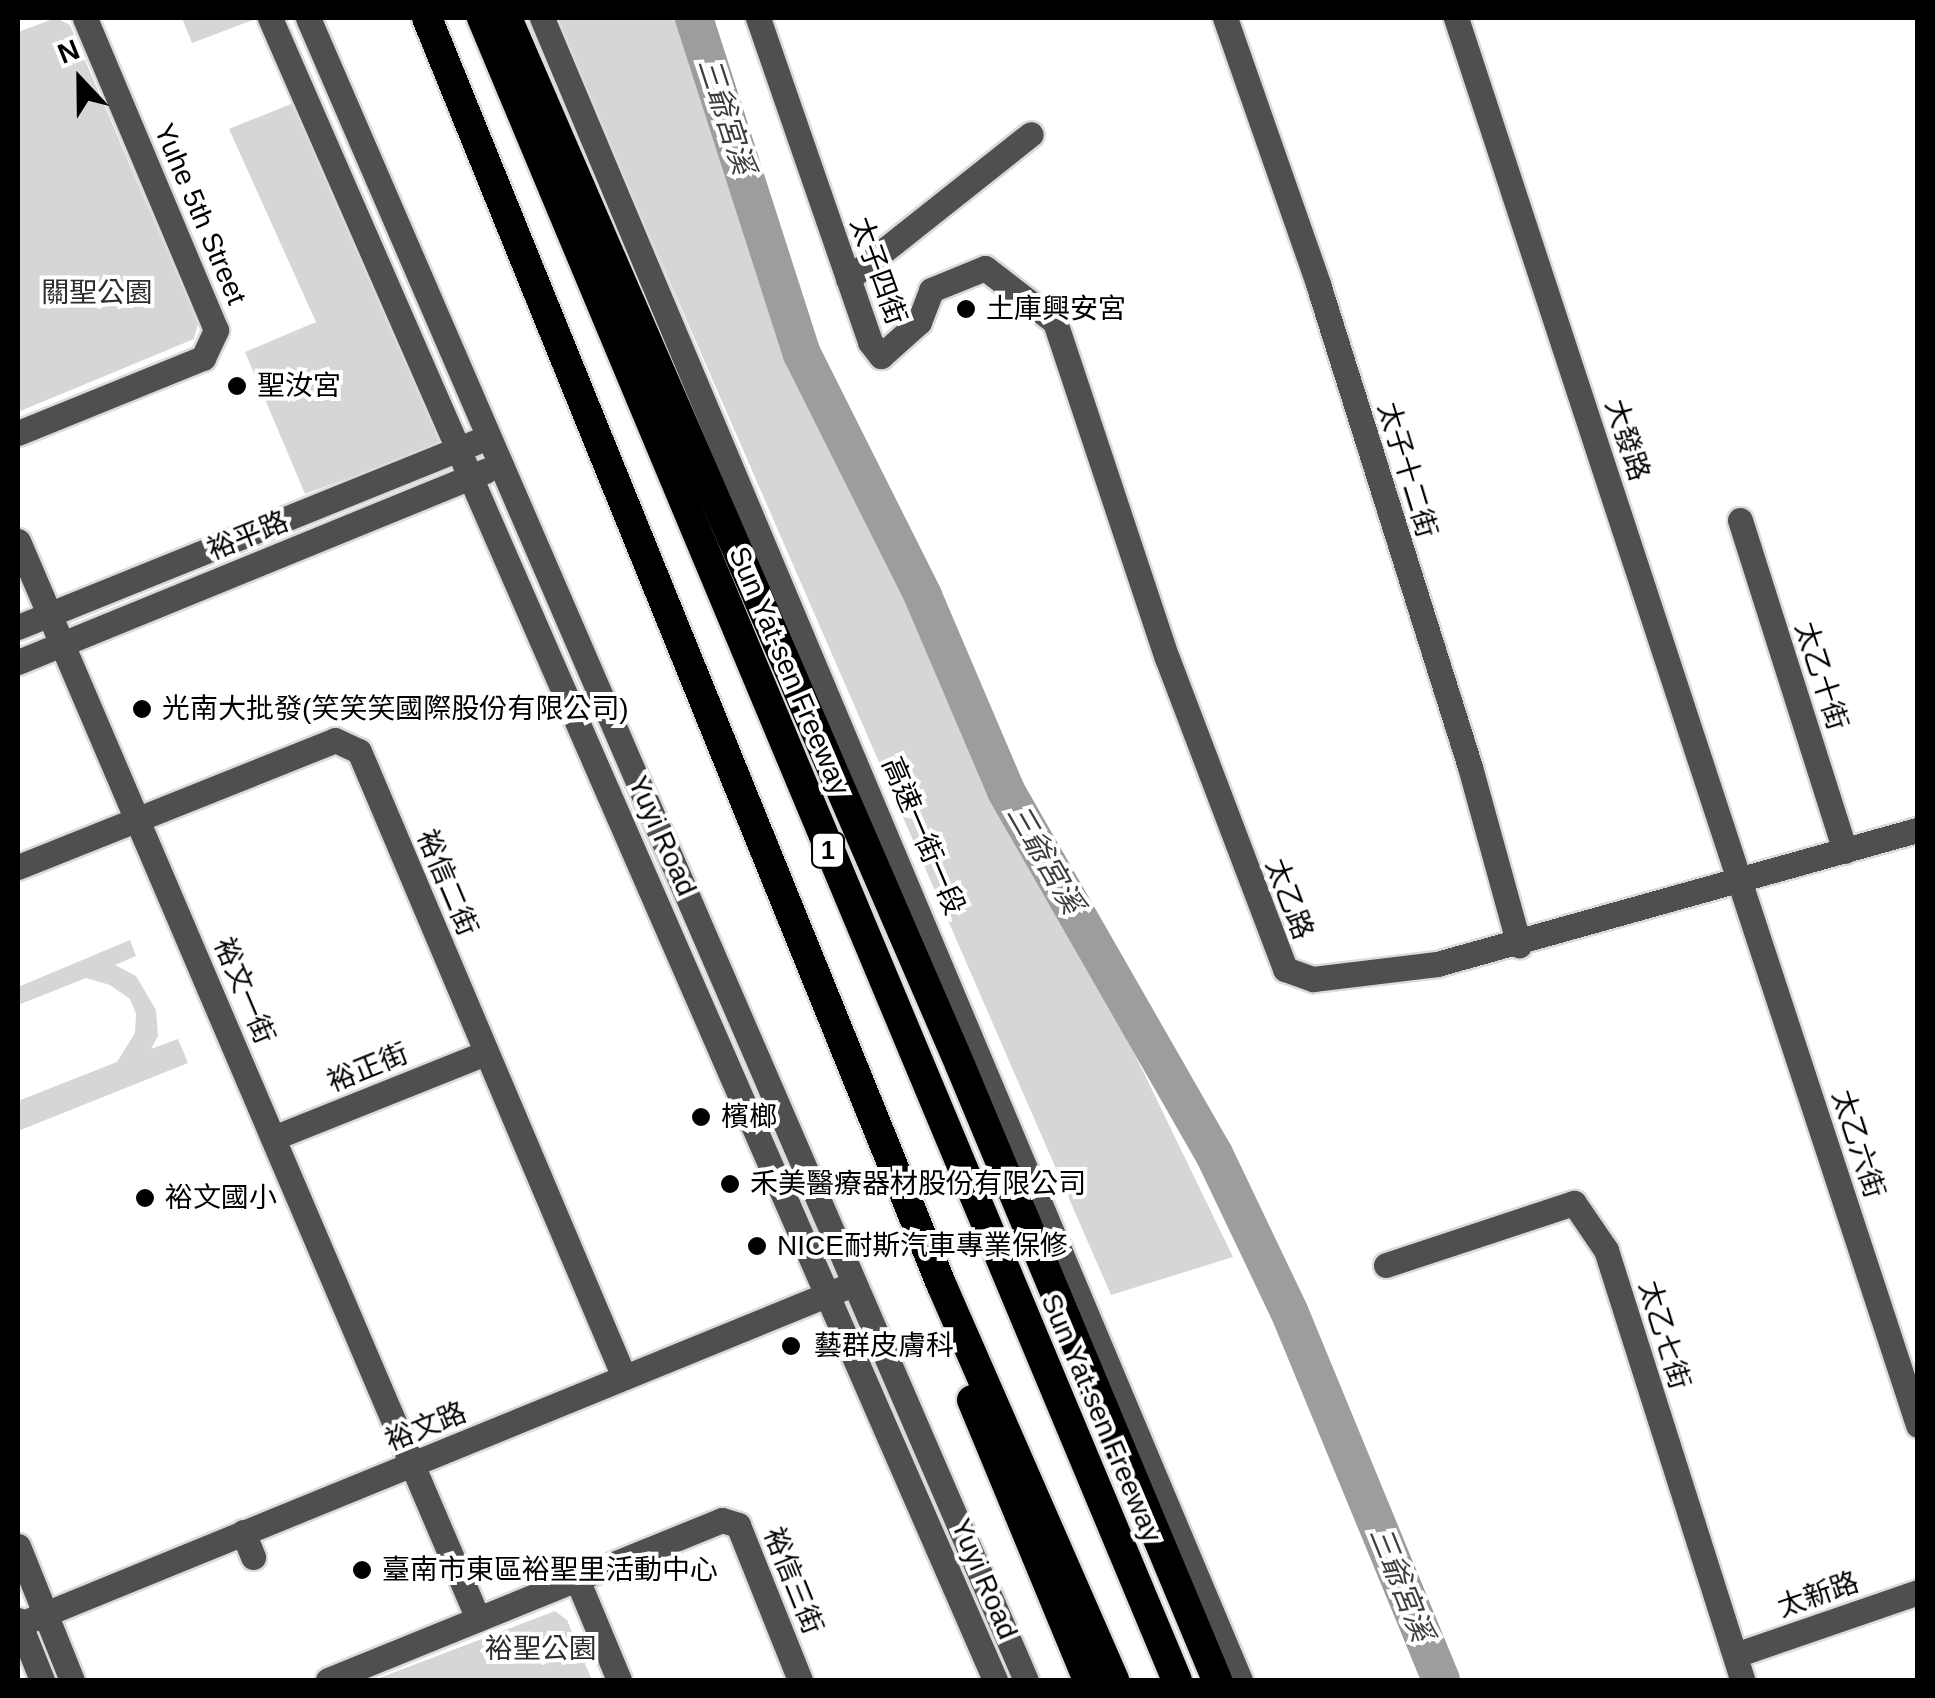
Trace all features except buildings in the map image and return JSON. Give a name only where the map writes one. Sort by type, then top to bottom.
[{"type":"highway","name":"1","points":[[426,18],[942,1286],[1114,1680]]},
{"type":"highway","name":"Sun Yat-sen Freeway","points":[[482,18],[1178,1680]]},
{"type":"highway","points":[[508,18],[960,1065],[1216,1680]]},
{"type":"highway","points":[[942,1286],[975,1413],[1088,1680]]},
{"type":"street","name":"Yuhe 5th Street","points":[[18,433],[203,358],[216,330],[85,18]]},
{"type":"street","name":"Yuyi Road","points":[[270,18],[830,1294],[995,1680]]},
{"type":"street","name":"Yuyi Road","points":[[308,18],[1026,1680]]},
{"type":"street","name":"高速一街一段","points":[[542,18],[1240,1680]]},
{"type":"street","name":"太子四街","points":[[758,18],[848,279],[881,356],[918,322],[932,290],[950,281],[995,270],[1028,299]]},
{"type":"street","name":"太子十二街","points":[[1225,18],[1318,284],[1519,945]]},
{"type":"street","name":"大發路","points":[[1456,18],[1741,882]]},
{"type":"street","points":[[848,279],[1031,134]]},
{"type":"street","name":"太乙路","points":[[1028,299],[1055,322],[1167,658],[1284,969],[1313,979],[1437,964],[1519,945],[1918,830]]},
{"type":"street","name":"裕平路","points":[[18,627],[490,436]]},
{"type":"street","name":"裕平路","points":[[18,662],[501,465]]},
{"type":"street","name":"太乙十街","points":[[1740,520],[1845,851]]},
{"type":"street","name":"裕文一街","points":[[18,540],[478,1618]]},
{"type":"street","name":"裕信二街","points":[[18,867],[334,740],[359,751],[624,1377]]},
{"type":"street","name":"太乙六街","points":[[1741,882],[1918,1424]]},
{"type":"street","name":"裕正街","points":[[273,1138],[486,1053]]},
{"type":"street","name":"太乙七街","points":[[1386,1265],[1574,1203],[1606,1250],[1738,1654],[1742,1680]]},
{"type":"street","name":"裕文路","points":[[18,1623],[857,1282]]},
{"type":"street","name":"裕信三街","points":[[328,1680],[722,1520],[738,1525],[800,1680]]},
{"type":"street","points":[[243,1532],[252,1557]]},
{"type":"street","points":[[18,1546],[72,1680]]},
{"type":"street","points":[[577,1578],[619,1680]]},
{"type":"street","name":"太新路","points":[[1738,1654],[1918,1592]]},
{"type":"street","points":[[18,1623],[42,1680]]},
{"type":"green space","name":"關聖公園","points":[[56,18],[70,25],[198,324],[194,339],[18,412],[18,32]]},
{"type":"green space","points":[[182,18],[258,18],[192,43]]},
{"type":"green space","points":[[555,18],[691,18],[796,355],[1233,1257],[1111,1295]]},
{"type":"green space","points":[[296,102],[450,441],[305,494],[245,352],[316,322],[229,129]]},
{"type":"green space","points":[[130,940],[136,956],[115,965],[136,976],[156,1010],[158,1036],[151,1049],[178,1039],[188,1063],[18,1131],[18,1101],[117,1062],[135,1033],[136,1014],[130,999],[110,985],[86,978],[18,1005],[18,987]]},
{"type":"green space","name":"裕聖公園","points":[[555,1611],[567,1620],[592,1680],[374,1680]]},
{"type":"waterway","name":"三爺宮溪","points":[[694,18],[802,354],[923,596],[1006,791],[1214,1154],[1289,1311],[1441,1680]]},
{"type":"place","name":"土庫興安宮","points":[[966,309]]},
{"type":"place","name":"聖汝宮","points":[[237,386]]},
{"type":"place","name":"光南大批發(笑笑笑國際股份有限公司)","points":[[142,709]]},
{"type":"place","name":"檳榔","points":[[701,1117]]},
{"type":"place","name":"禾美醫療器材股份有限公司","points":[[730,1184]]},
{"type":"place","name":"裕文國小","points":[[145,1198]]},
{"type":"place","name":"NICE耐斯汽車專業保修","points":[[757,1246]]},
{"type":"place","name":"藝群皮膚科","points":[[791,1346]]},
{"type":"place","name":"臺南市東區裕聖里活動中心","points":[[362,1570]]}]
